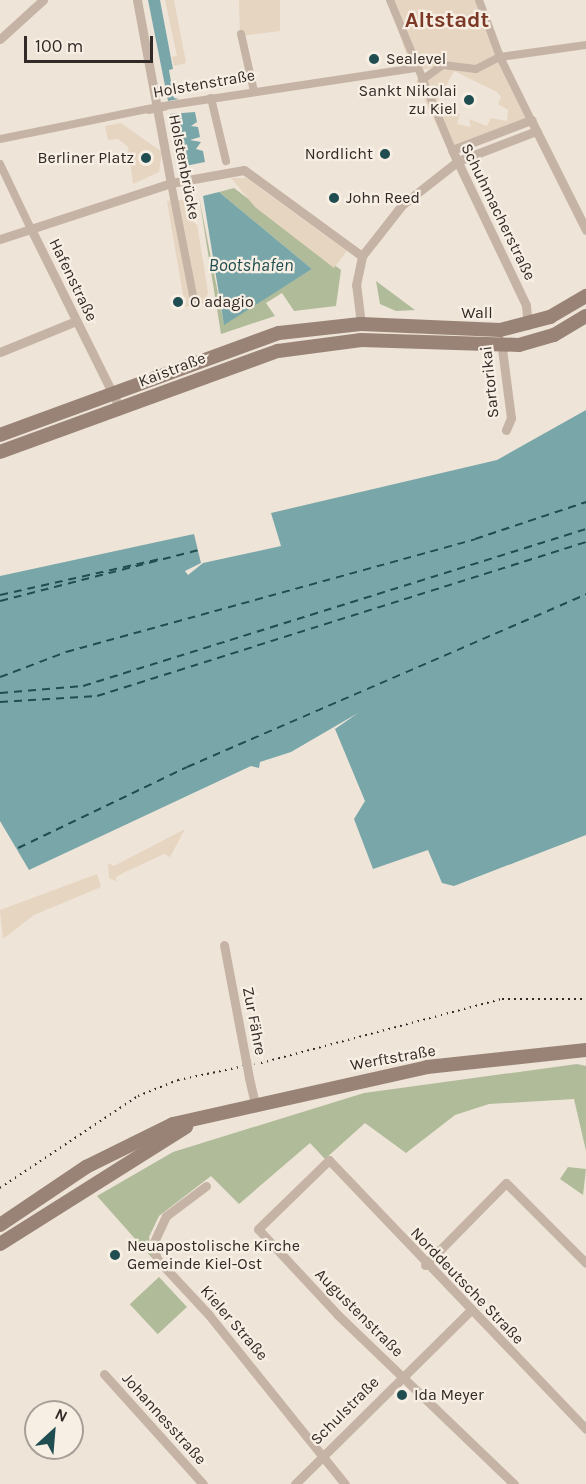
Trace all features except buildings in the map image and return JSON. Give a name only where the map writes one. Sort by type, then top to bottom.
[{"type":"main road","name":"Wall","points":[[361,324],[500,330],[528,325],[586,296]]},
{"type":"main road","name":"Wall","points":[[361,340],[501,347],[554,335],[586,316]]},
{"type":"main road","name":"Kaistraße","points":[[0,435],[279,333],[361,324]]},
{"type":"main road","name":"Kaistraße","points":[[0,452],[257,357],[361,340]]},
{"type":"main road","name":"Werftstraße","points":[[2,1221],[113,1151],[173,1124],[255,1103],[427,1067],[586,1050]]},
{"type":"main road","name":"Werftstraße","points":[[0,1244],[209,1115]]},
{"type":"street","points":[[0,39],[43,0]]},
{"type":"street","name":"Holstenbrücke","points":[[137,0],[195,305]]},
{"type":"street","name":"Schuhmacherstraße","points":[[390,0],[415,68],[526,305],[528,325]]},
{"type":"street","points":[[480,0],[500,57],[586,230]]},
{"type":"street","points":[[242,34],[254,91]]},
{"type":"street","points":[[422,81],[443,65],[476,69],[500,57],[586,45]]},
{"type":"street","name":"Holstenstraße","points":[[0,139],[211,98],[415,68]]},
{"type":"street","points":[[211,98],[226,161]]},
{"type":"street","points":[[452,150],[531,120]]},
{"type":"street","points":[[361,340],[359,266],[362,255],[402,205],[458,161],[536,131]]},
{"type":"street","name":"Hafenstraße","points":[[0,164],[120,408]]},
{"type":"street","points":[[0,239],[30,227],[171,183],[228,172],[251,173],[362,255]]},
{"type":"street","points":[[0,352],[76,321]]},
{"type":"street","name":"Sartorikai","points":[[500,330],[511,418],[506,430]]},
{"type":"street","name":"Zur Fähre","points":[[224,945],[255,1103]]},
{"type":"street","name":"Norddeutsche Straße","points":[[329,1160],[425,1265],[586,1429]]},
{"type":"street","name":"Augustenstraße","points":[[329,1160],[258,1229],[402,1376],[514,1484]]},
{"type":"street","points":[[425,1265],[506,1183],[586,1263]]},
{"type":"street","name":"Kieler Straße","points":[[206,1186],[165,1216],[153,1244],[157,1259],[324,1452],[345,1484]]},
{"type":"street","name":"Schulstraße","points":[[295,1484],[324,1452],[470,1311]]},
{"type":"street","name":"Johannesstraße","points":[[104,1374],[202,1484]]},
{"type":"green space","points":[[234,188],[341,270],[336,306],[294,311],[282,293],[266,303],[275,316],[221,334],[199,197],[224,324],[312,269],[219,192]]},
{"type":"green space","points":[[376,281],[415,310],[396,311],[380,304]]},
{"type":"green space","points":[[577,1064],[586,1066],[586,1151],[574,1099],[489,1104],[455,1115],[406,1153],[365,1123],[325,1159],[310,1143],[239,1204],[211,1176],[159,1216],[149,1237],[153,1259],[97,1196],[173,1152],[364,1093]]},
{"type":"green space","points":[[568,1167],[586,1169],[583,1195],[560,1179]]},
{"type":"green space","points":[[159,1277],[187,1307],[158,1334],[130,1304]]},
{"type":"shaded area","points":[[165,0],[174,0],[186,63],[174,66],[172,57],[177,56]]},
{"type":"shaded area","points":[[239,0],[280,0],[280,31],[240,36]]},
{"type":"shaded area","points":[[388,0],[480,0],[530,116],[447,148],[416,81],[434,68],[412,71]],"holes":[[[454,71],[497,92],[501,97],[498,104],[508,110],[507,121],[491,118],[487,126],[469,119],[471,127],[457,124],[460,114],[437,103]]]},
{"type":"shaded area","name":"Berliner Platz","points":[[121,123],[162,152],[159,172],[133,184],[128,147],[118,139],[108,140],[105,126]]},
{"type":"shaded area","points":[[231,178],[246,178],[347,251],[334,268],[255,207]]},
{"type":"shaded area","points":[[193,199],[208,292],[205,303],[185,307],[167,201]]},
{"type":"shaded area","points":[[185,829],[170,857],[164,854],[123,873],[115,878],[118,882],[109,878],[108,863],[114,866]]},
{"type":"shaded area","points":[[97,874],[101,887],[34,915],[3,939],[0,910]]},
{"type":"water","points":[[148,0],[160,0],[173,69],[169,70],[174,98],[179,99],[168,101]]},
{"type":"water","points":[[195,112],[197,122],[191,126],[198,127],[200,137],[190,140],[201,142],[196,149],[203,151],[205,162],[180,167],[170,114]]},
{"type":"water","name":"Bootshafen","points":[[219,192],[312,269],[224,325],[203,196]]},
{"type":"water","points":[[586,410],[586,835],[454,886],[442,883],[428,850],[373,869],[354,819],[365,801],[335,729],[358,713],[291,752],[260,762],[259,768],[251,766],[29,870],[0,821],[0,576],[194,534],[201,563],[185,571],[188,575],[203,563],[281,546],[271,513],[497,460]]},
{"type":"ferry route","points":[[0,677],[66,652],[475,539],[586,502]]},
{"type":"ferry route","points":[[0,693],[83,686],[586,529]]},
{"type":"ferry route","points":[[0,702],[97,696],[586,542]]},
{"type":"ferry route","points":[[0,601],[198,550]]},
{"type":"ferry route","points":[[0,595],[160,559]]},
{"type":"ferry route","points":[[18,848],[187,767],[586,594]]},
{"type":"railway","points":[[261,1063],[502,999],[586,999]]},
{"type":"railway","points":[[0,1188],[138,1096],[178,1080],[254,1064]]},
{"type":"place","name":"Sealevel","points":[[374,59]]},
{"type":"place","name":"Sankt Nikolai zu Kiel","points":[[469,100]]},
{"type":"place","name":"Nordlicht","points":[[385,154]]},
{"type":"place","name":"Berliner Platz","points":[[146,158]]},
{"type":"place","name":"John Reed","points":[[334,198]]},
{"type":"place","name":"O adagio","points":[[178,302]]},
{"type":"place","name":"Neuapostolische Kirche Gemeinde Kiel-Ost","points":[[115,1255]]},
{"type":"place","name":"Ida Meyer","points":[[402,1395]]},
{"type":"district","name":"Altstadt","points":[[447,21]]}]
